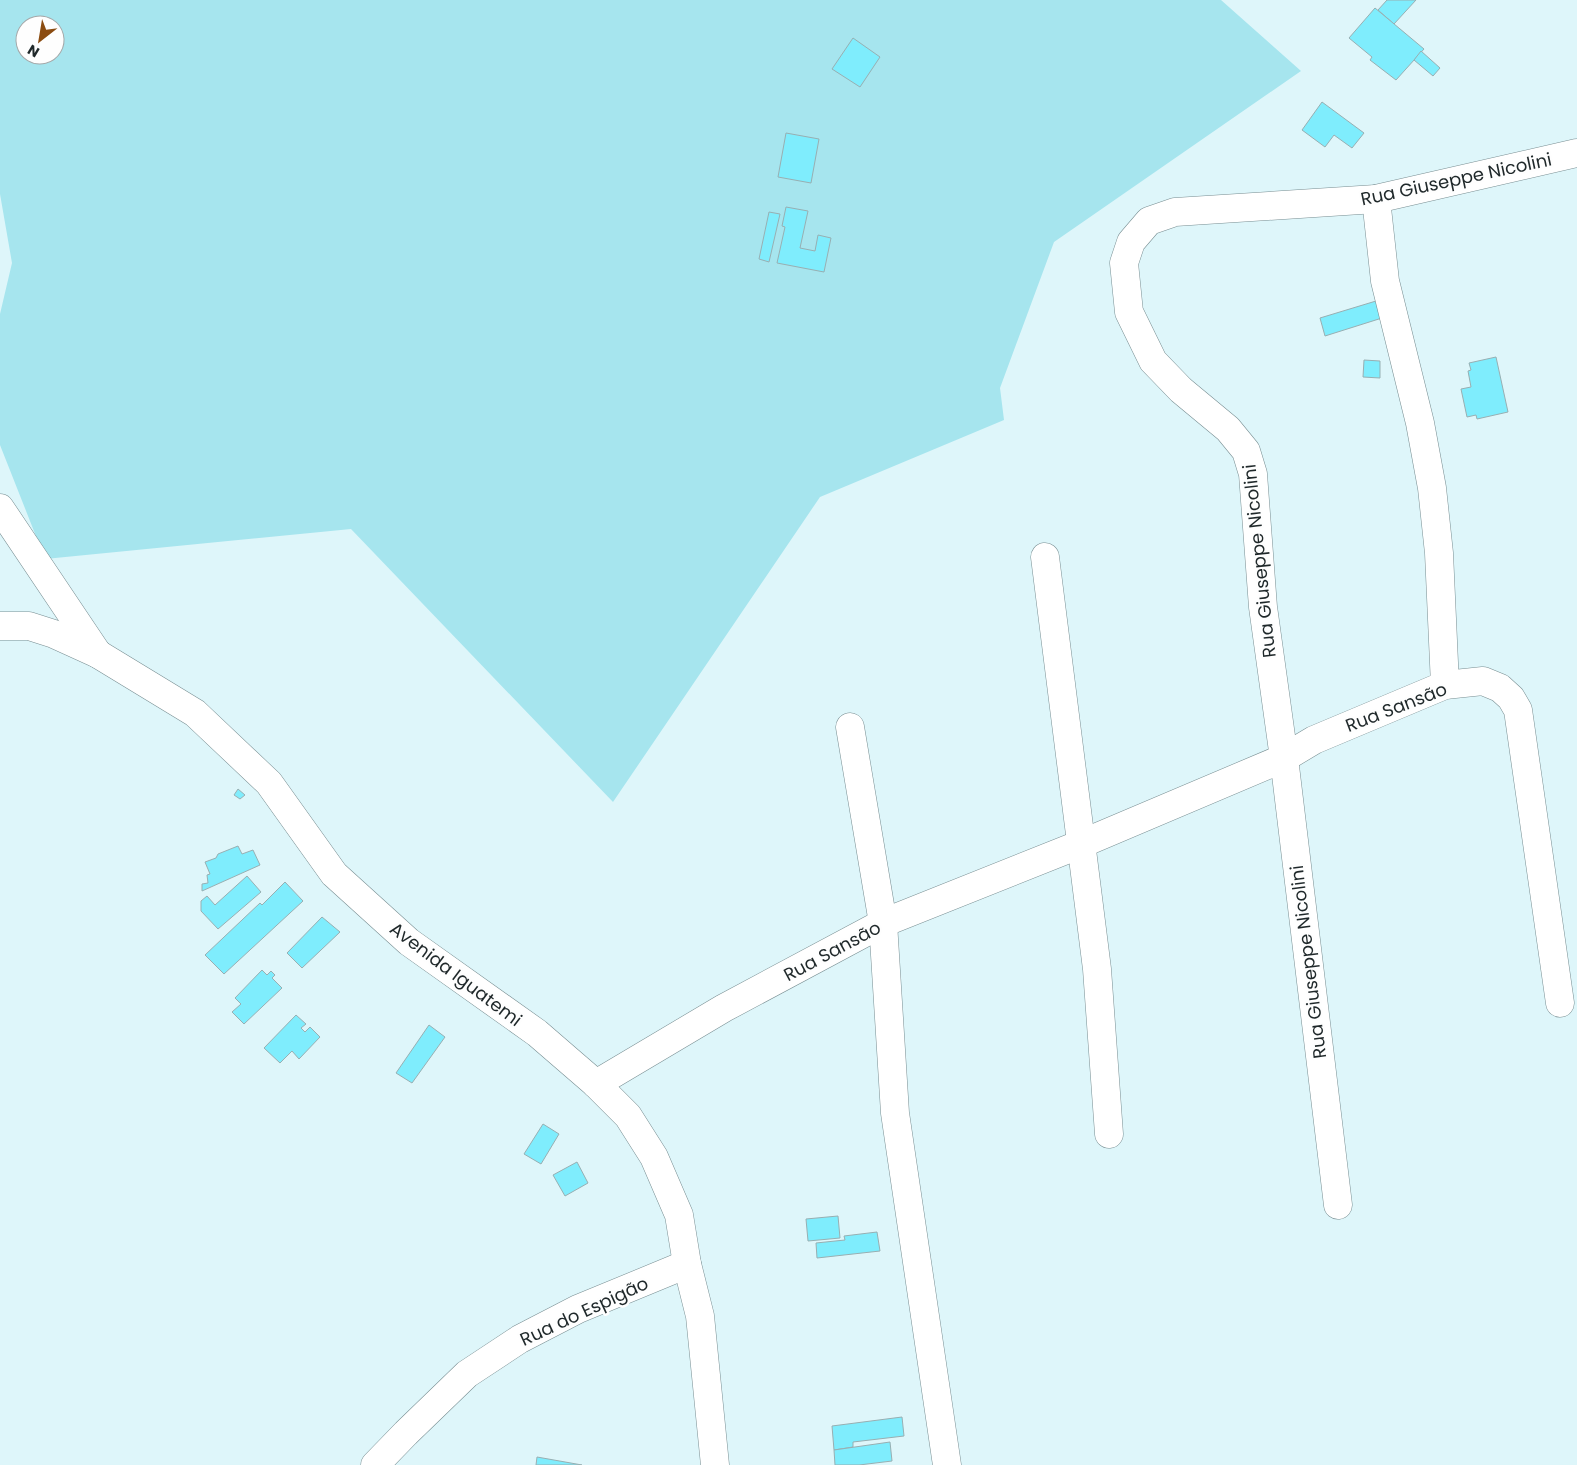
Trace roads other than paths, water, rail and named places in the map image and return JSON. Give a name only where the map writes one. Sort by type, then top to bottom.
[{"type":"street","name":"Rua Giuseppe Nicolini","points":[[1338,1205],[1284,758],[1263,608],[1253,474],[1246,451],[1228,429],[1181,390],[1153,361],[1129,312],[1124,263],[1131,242],[1149,221],[1175,212],[1376,199],[1577,152]]},
{"type":"street","points":[[1376,199],[1385,281],[1420,423],[1432,488],[1439,553],[1445,685]]},
{"type":"street","points":[[0,508],[98,654]]},
{"type":"street","points":[[1045,557],[1097,969],[1109,1134]]},
{"type":"street","name":"Avenida Iguatemi","points":[[0,626],[29,626],[54,634],[98,654],[195,713],[269,784],[340,880],[409,942],[537,1034],[596,1084],[628,1116],[654,1157],[679,1215],[700,1316],[716,1465]]},
{"type":"street","name":"Rua Sansão","points":[[596,1084],[724,1008],[883,923],[1082,844],[1284,758],[1321,736],[1445,685],[1483,682],[1500,688],[1511,698],[1518,710],[1560,1003]]},
{"type":"street","points":[[850,726],[883,923],[896,1113],[947,1465]]},
{"type":"street","name":"Rua do Espigão","points":[[375,1465],[467,1374],[512,1344],[578,1309],[688,1264]]}]
